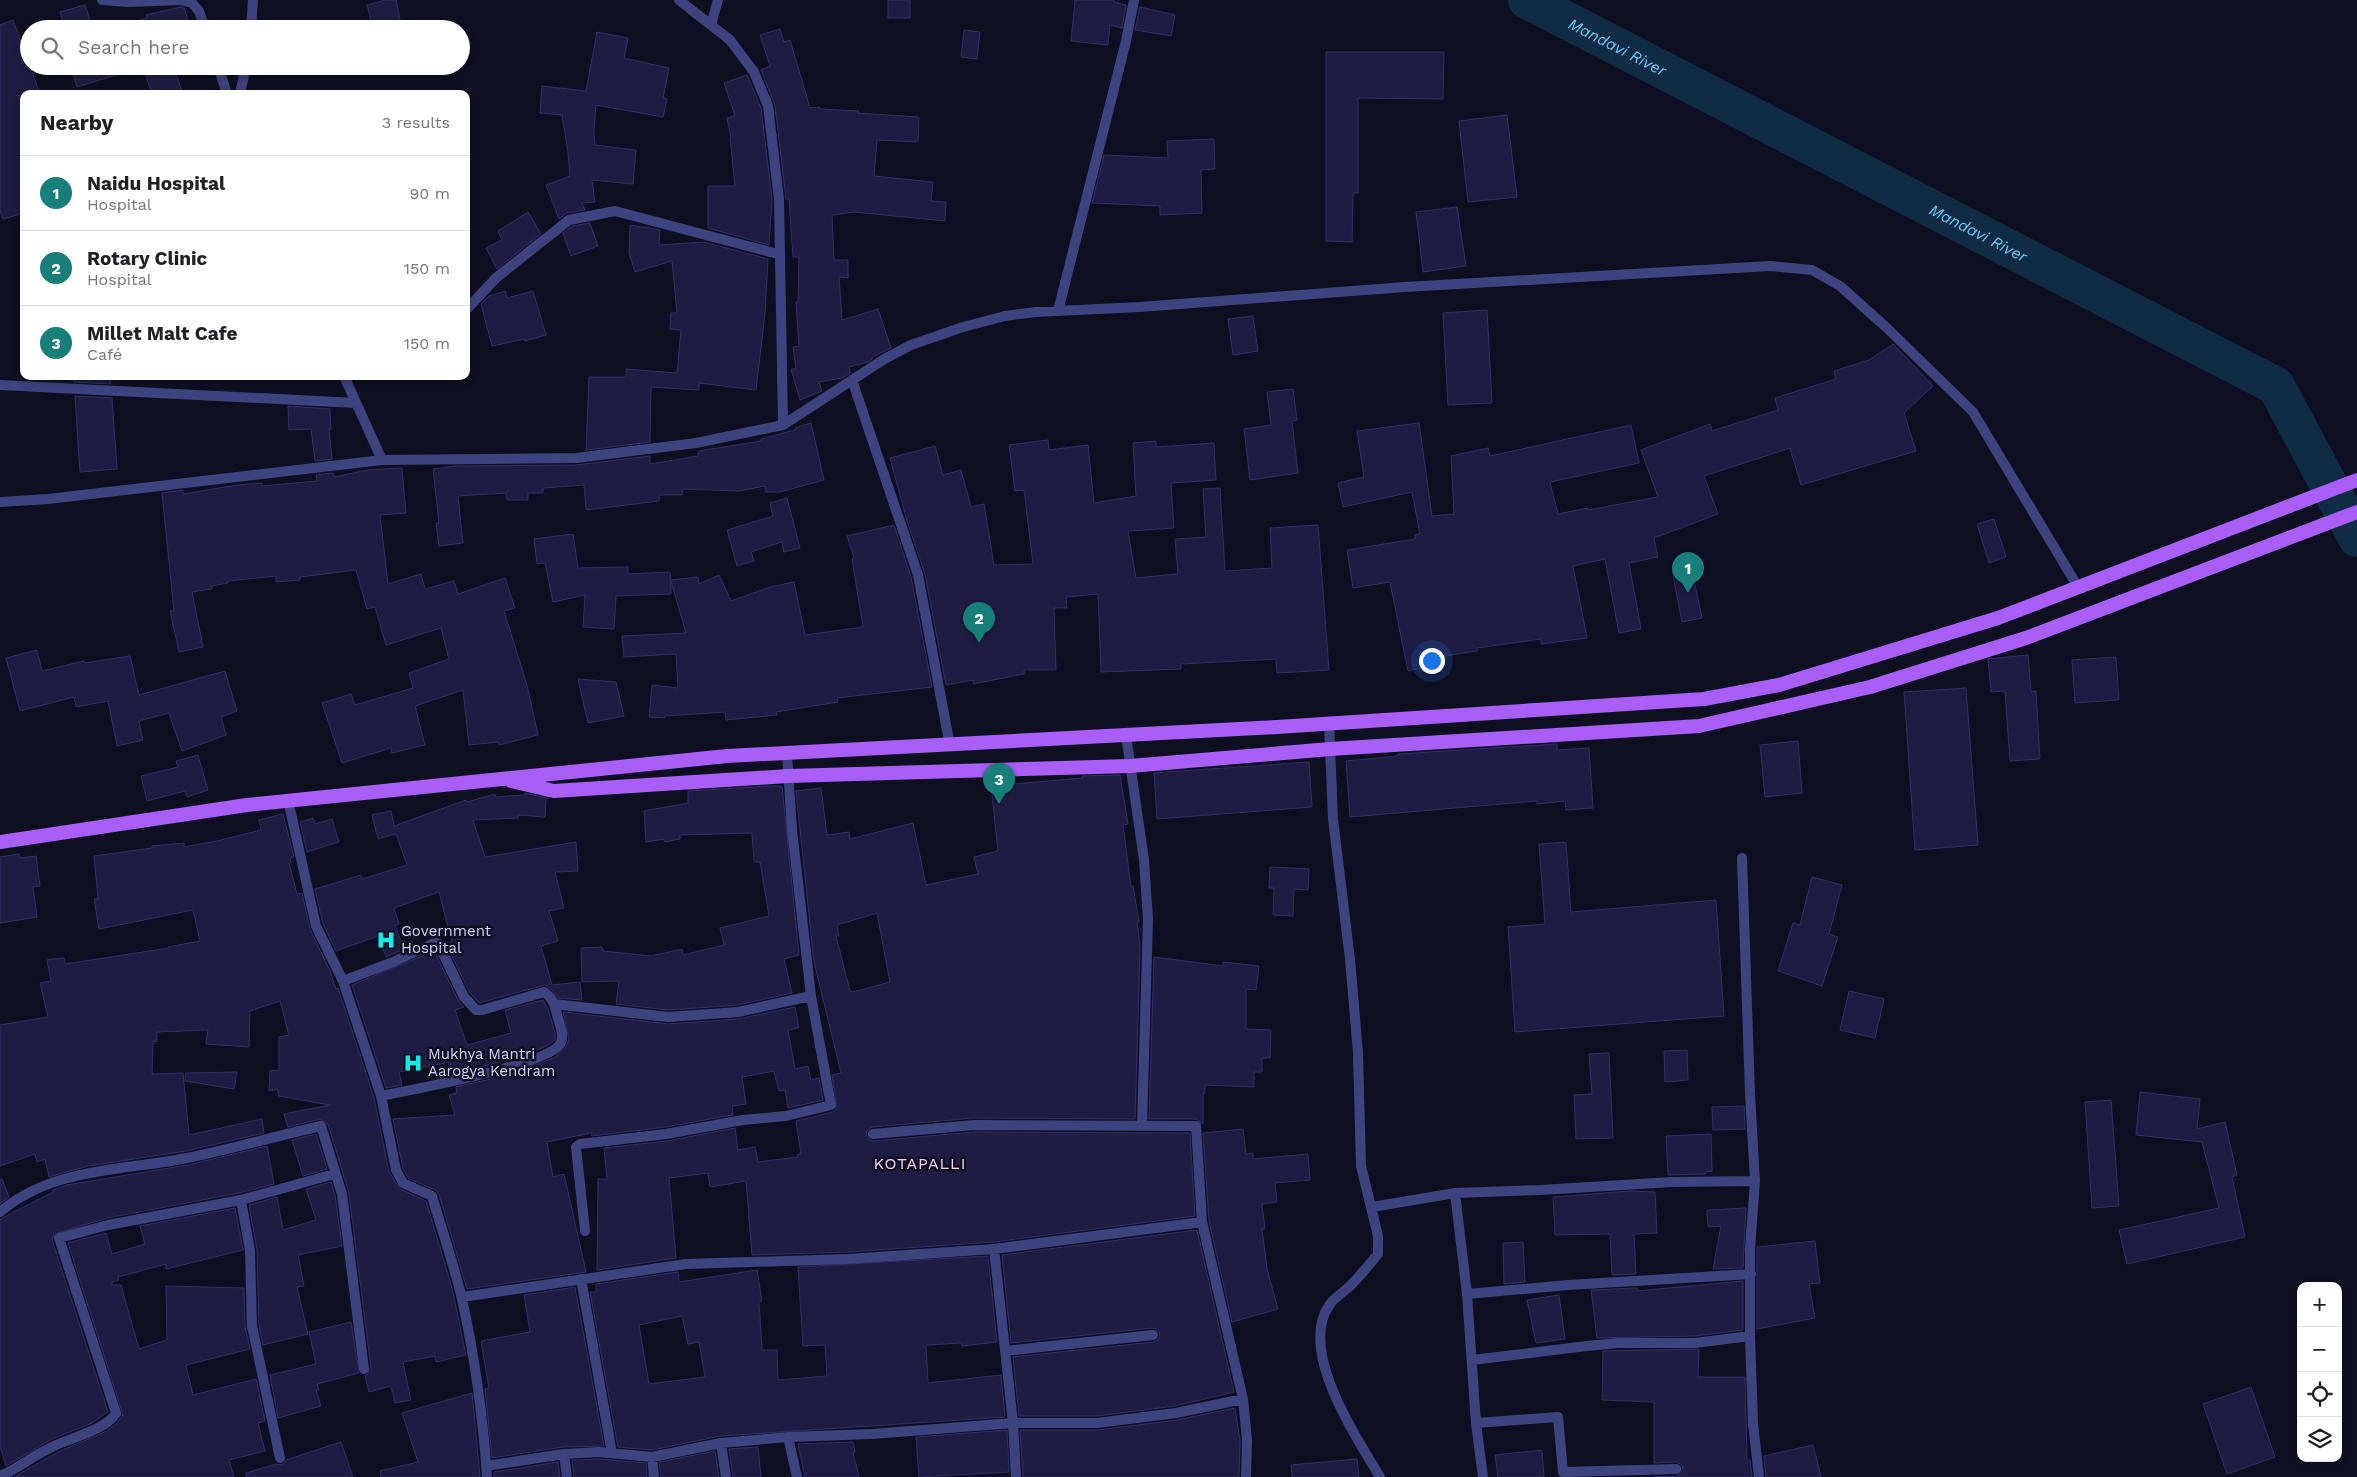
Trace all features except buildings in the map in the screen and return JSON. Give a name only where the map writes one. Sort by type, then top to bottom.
[{"type":"main road","points":[[0,842],[288,800],[727,756],[1126,736],[1704,699],[1779,686],[1998,618],[2357,480]]},
{"type":"main road","points":[[498,778],[554,791],[788,776],[1130,766],[1330,750],[1699,726],[1870,686],[2026,638],[2357,512]]},
{"type":"street","points":[[102,0],[128,2],[180,0],[192,3],[199,11],[202,20]]},
{"type":"street","points":[[252,20],[253,0]]},
{"type":"street","points":[[679,0],[730,40],[754,72],[768,106],[779,199],[778,254],[783,424]]},
{"type":"street","points":[[711,25],[718,0]]},
{"type":"street","points":[[1058,311],[1126,41],[1134,0]]},
{"type":"street","points":[[221,75],[226,90]]},
{"type":"street","points":[[241,90],[244,75]]},
{"type":"street","points":[[470,306],[496,278],[569,220],[615,211],[778,254]]},
{"type":"street","points":[[0,502],[48,499],[382,460],[576,458],[696,444],[783,424],[886,358],[911,345],[963,327],[1005,316],[1405,286],[1760,266],[1812,270],[1840,286],[1887,328],[1973,412],[2078,587]]},
{"type":"street","points":[[346,380],[382,460]]},
{"type":"street","points":[[852,380],[918,575],[950,746]]},
{"type":"street","points":[[0,385],[356,403]]},
{"type":"street","points":[[1329,723],[1333,819],[1350,959],[1358,1053],[1361,1166],[1378,1236],[1378,1254],[1330,1305],[1319,1333],[1320,1353],[1338,1404],[1380,1477]]},
{"type":"street","points":[[1126,736],[1144,860],[1148,920],[1142,1126]]},
{"type":"street","points":[[585,1231],[576,1161],[576,1148],[580,1144],[666,1134],[743,1120],[786,1116],[830,1105],[811,996],[792,830],[786,754]]},
{"type":"street","points":[[288,800],[316,926],[343,981],[381,1096],[396,1170],[402,1183],[432,1196],[462,1297],[475,1366],[484,1431],[487,1477]]},
{"type":"street","points":[[1742,858],[1750,1094],[1756,1181],[1750,1249],[1750,1336],[1753,1424],[1759,1477]]},
{"type":"street","points":[[343,981],[438,943],[464,997],[476,1010],[482,1010],[544,992],[549,995],[554,1004],[562,1037],[560,1045],[548,1054],[499,1070],[381,1096]]},
{"type":"street","points":[[554,1004],[668,1017],[738,1012],[811,996]]},
{"type":"street","points":[[0,1212],[36,1188],[62,1180],[103,1170],[190,1158],[321,1126],[334,1174],[342,1194],[350,1242],[357,1323],[364,1368]]},
{"type":"street","points":[[873,1134],[974,1126],[1196,1126],[1202,1222],[1243,1399],[1247,1440],[1246,1477]]},
{"type":"street","points":[[0,1476],[50,1447],[95,1428],[113,1418],[116,1412],[59,1238],[108,1225],[241,1200],[334,1174]]},
{"type":"street","points":[[1372,1207],[1455,1193],[1672,1182],[1756,1181]]},
{"type":"street","points":[[1455,1193],[1467,1294],[1476,1423],[1482,1477]]},
{"type":"street","points":[[241,1200],[250,1251],[252,1326],[280,1458]]},
{"type":"street","points":[[462,1297],[686,1264],[848,1259],[994,1249],[1202,1222]]},
{"type":"street","points":[[994,1249],[1013,1423],[1016,1477]]},
{"type":"street","points":[[1467,1294],[1568,1285],[1751,1274]]},
{"type":"street","points":[[581,1279],[612,1453]]},
{"type":"street","points":[[1005,1351],[1153,1335]]},
{"type":"street","points":[[1472,1360],[1618,1343],[1695,1343],[1750,1336]]},
{"type":"street","points":[[486,1466],[564,1454],[612,1453],[652,1456],[721,1443],[788,1437],[872,1434],[1013,1423],[1097,1423],[1176,1413],[1243,1399]]},
{"type":"street","points":[[1476,1423],[1558,1417],[1563,1472],[1676,1469]]},
{"type":"street","points":[[788,1437],[797,1477]]},
{"type":"street","points":[[721,1443],[726,1477]]},
{"type":"street","points":[[564,1454],[567,1477]]},
{"type":"street","points":[[652,1456],[654,1477]]},
{"type":"waterway","name":"Mandavi River","points":[[1527,0],[2276,386],[2357,538]]},
{"type":"place","name":"Naidu Hospital","points":[[1688,593]]},
{"type":"place","name":"Rotary Clinic","points":[[979,643]]},
{"type":"place","name":"Millet Malt Cafe","points":[[999,804]]},
{"type":"place","name":"Government Hospital","points":[[386,940]]},
{"type":"place","name":"Mukhya Mantri Aarogya Kendram","points":[[413,1063]]},
{"type":"district","name":"KOTAPALLI","points":[[920,1163]]}]
